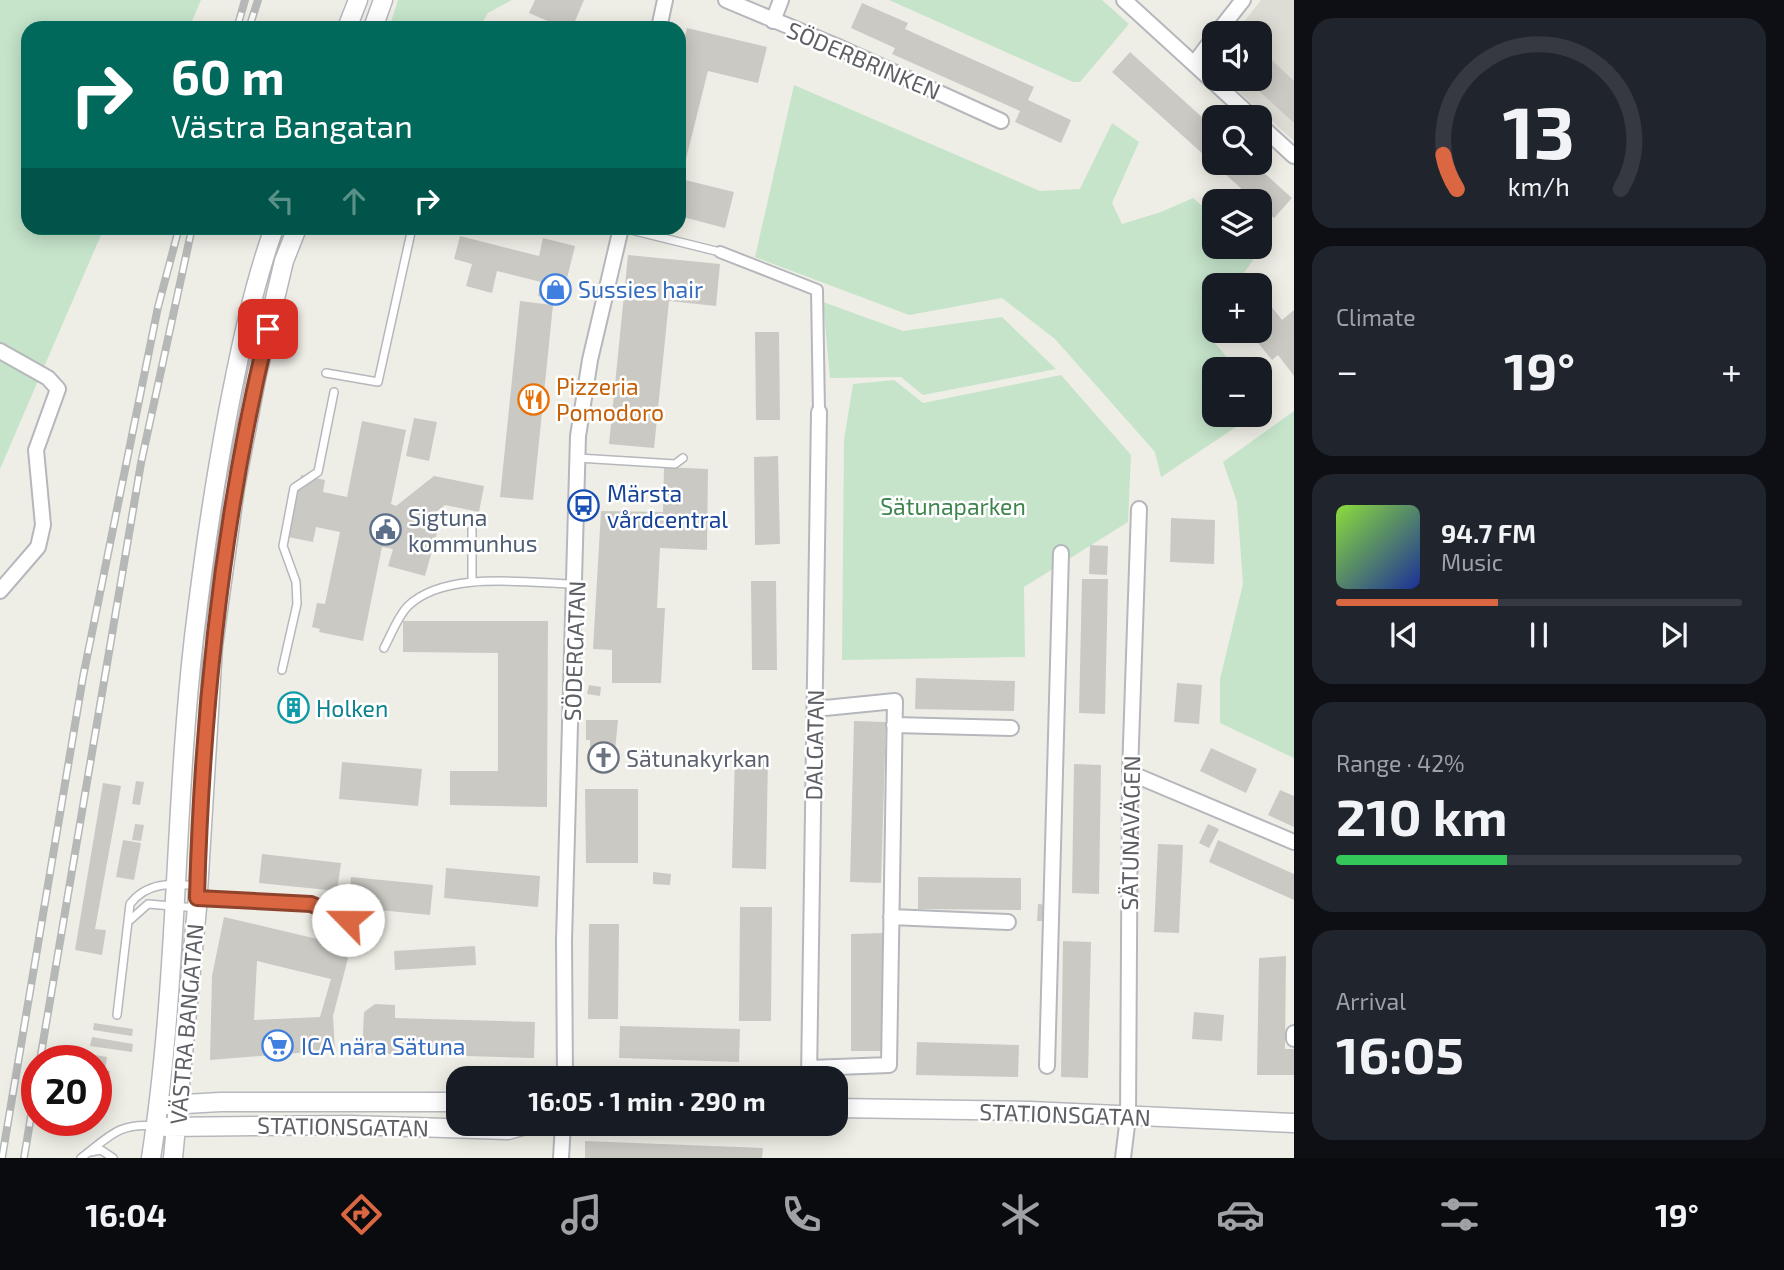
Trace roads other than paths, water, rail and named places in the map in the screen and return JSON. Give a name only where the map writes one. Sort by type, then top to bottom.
[{"type":"street","points":[[350,21],[358,0]]},
{"type":"street","points":[[376,21],[383,0]]},
{"type":"street","points":[[660,21],[665,0]]},
{"type":"street","name":"SÖDERBRINKEN","points":[[726,0],[836,46],[1001,121]]},
{"type":"street","points":[[773,21],[781,0]]},
{"type":"street","points":[[1124,0],[1239,105]]},
{"type":"street","points":[[1227,21],[1243,0]]},
{"type":"street","points":[[1194,64],[1202,53]]},
{"type":"street","points":[[1272,136],[1294,156]]},
{"type":"street","name":"VÄSTRA BANGATAN","points":[[151,1158],[159,1106],[178,884],[194,638],[215,480],[237,366],[272,235]]},
{"type":"street","name":"VÄSTRA BANGATAN","points":[[173,1158],[197,897],[213,646],[235,488],[263,349],[284,261],[294,235]]},
{"type":"street","name":"SÖDERGATAN","points":[[565,1066],[564,941],[576,583],[577,458],[590,360],[620,235]]},
{"type":"street","points":[[720,252],[817,290],[819,412]]},
{"type":"street","points":[[0,351],[48,378],[58,389],[36,450],[43,525],[38,547],[0,591]]},
{"type":"street","name":"DALGATAN","points":[[809,1066],[819,412]]},
{"type":"street","name":"SÄTUNAVÄGEN","points":[[1123,1158],[1128,1117],[1130,773],[1139,509]]},
{"type":"street","points":[[1047,1066],[1061,553]]},
{"type":"street","points":[[815,709],[895,701],[889,1065],[848,1069]]},
{"type":"street","points":[[894,725],[1011,728]]},
{"type":"street","points":[[1130,773],[1294,842]]},
{"type":"street","points":[[891,917],[1008,922]]},
{"type":"street","points":[[1294,1033],[1294,1039]]},
{"type":"street","name":"STATIONSGATAN","points":[[159,1106],[179,1103],[446,1102]]},
{"type":"street","name":"STATIONSGATAN","points":[[848,1108],[1030,1111],[1294,1123]]},
{"type":"street","name":"STATIONSGATAN","points":[[156,1126],[350,1125],[446,1128]]},
{"type":"street","points":[[561,1158],[562,1136]]},
{"type":"lane","points":[[326,373],[378,382],[410,235]]},
{"type":"lane","points":[[651,235],[720,252]]},
{"type":"lane","points":[[282,670],[297,604],[296,582],[283,546],[294,488],[318,472],[334,392]]},
{"type":"lane","points":[[577,458],[675,464],[683,458]]},
{"type":"lane","points":[[471,581],[472,530]]},
{"type":"lane","points":[[384,648],[406,607],[429,590],[471,581],[576,583]]},
{"type":"lane","points":[[117,1015],[130,904],[140,891],[178,884],[197,897]]},
{"type":"lane","points":[[128,922],[148,904],[176,907],[197,897],[311,904],[348,920]]},
{"type":"lane","points":[[81,1158],[116,1131],[136,1124],[156,1126]]},
{"type":"lane","points":[[89,1152],[101,1150],[113,1158]]},
{"type":"railway","points":[[239,21],[245,0]]},
{"type":"railway","points":[[251,21],[258,0]]},
{"type":"railway","points":[[2,1158],[83,677],[158,307],[177,235]]},
{"type":"railway","points":[[43,1045],[141,463],[190,235]]},
{"type":"railway","points":[[24,1158],[28,1136]]},
{"type":"place","name":"Sussies hair","points":[[555,289]]},
{"type":"place","name":"Pizzeria Pomodoro","points":[[533,399]]},
{"type":"place","name":"Märsta vårdcentral","points":[[584,506]]},
{"type":"place","name":"Sigtuna kommunhus","points":[[385,530]]},
{"type":"place","name":"Holken","points":[[293,708]]},
{"type":"place","name":"Sätunakyrkan","points":[[603,758]]},
{"type":"place","name":"ICA nära Sätuna","points":[[278,1046]]},
{"type":"park label","name":"Sätunaparken","points":[[953,506]]}]
